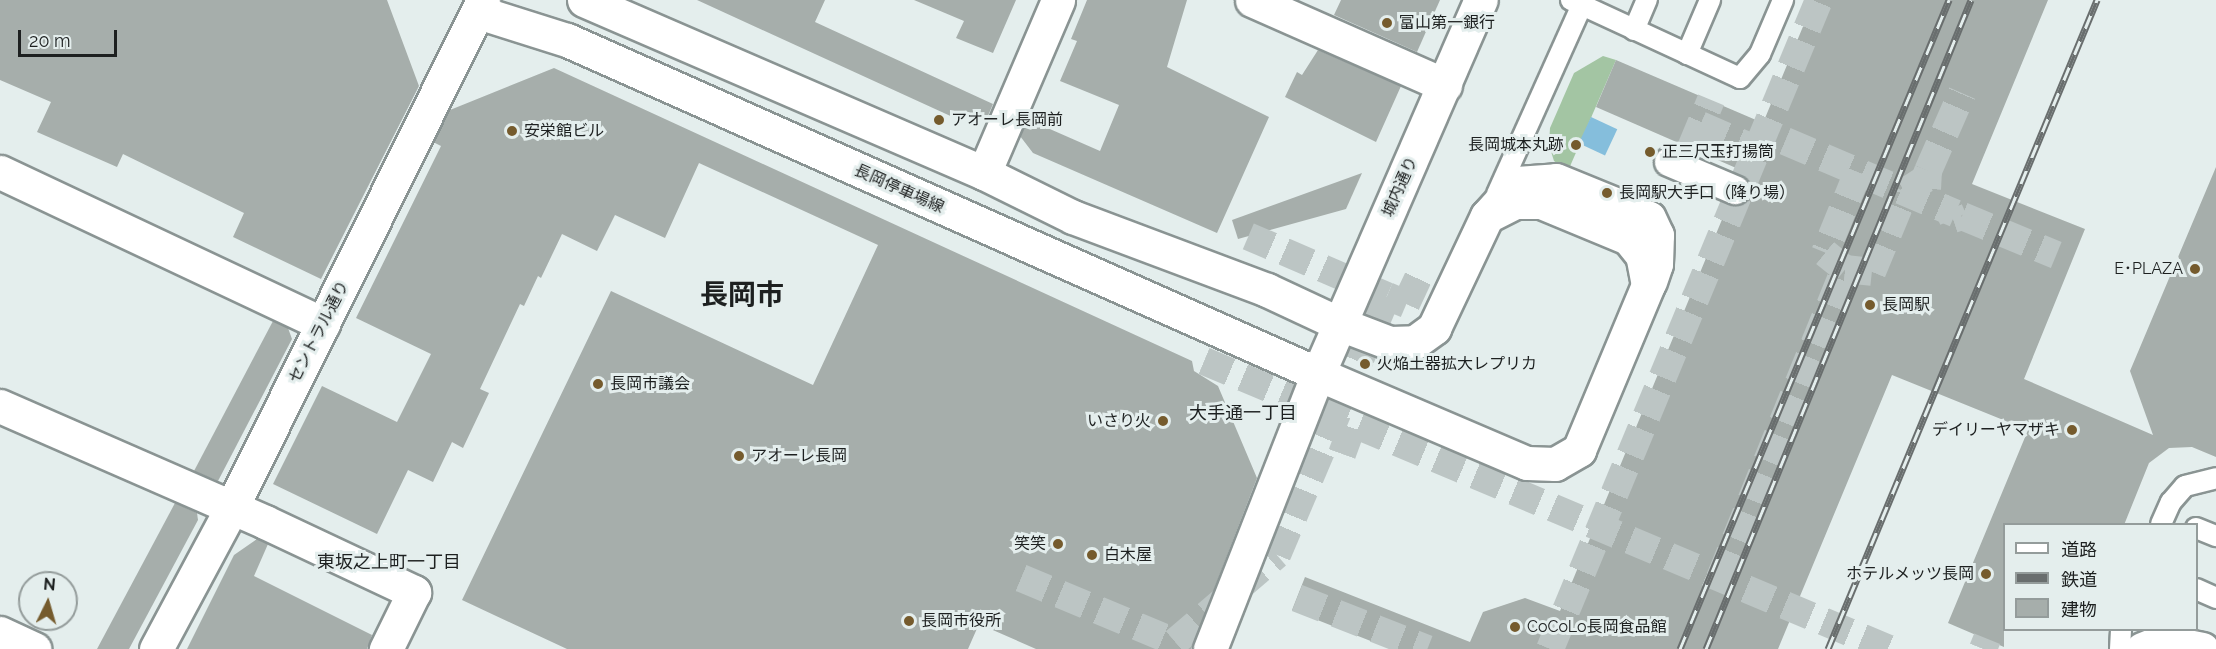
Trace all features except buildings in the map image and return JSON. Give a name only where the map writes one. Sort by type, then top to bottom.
[{"type":"main road","points":[[584,0],[984,173],[1073,217],[1266,290],[1340,324],[1390,343],[1414,342],[1434,328],[1487,216]]},
{"type":"main road","points":[[984,173],[1058,0]]},
{"type":"main road","points":[[1252,0],[1445,85]]},
{"type":"main road","name":"城内通り","points":[[1210,649],[1318,374],[1481,0]]},
{"type":"main road","name":"長岡停車場線","points":[[472,4],[567,40],[1318,374],[1527,463],[1555,464],[1579,450],[1648,285],[1642,255],[1628,238],[1541,202],[1515,202],[1487,216]]},
{"type":"main road","name":"セントラル通り","points":[[156,649],[231,509],[323,324],[472,4]]},
{"type":"main road","points":[[0,172],[323,324]]},
{"type":"main road","points":[[0,406],[414,592],[386,649]]},
{"type":"main road","points":[[0,633],[34,649]]},
{"type":"main road","points":[[2142,649],[2162,641],[2202,649]]},
{"type":"street","points":[[1681,159],[1735,190]]},
{"type":"lane","points":[[1634,30],[1647,0]]},
{"type":"lane","points":[[1687,54],[1710,0]]},
{"type":"lane","points":[[1487,216],[1578,2],[1740,78],[1760,54],[1783,0]]},
{"type":"lane","points":[[2162,523],[2171,502],[2185,486],[2216,478]]},
{"type":"lane","points":[[2198,529],[2216,536]]},
{"type":"lane","points":[[2198,590],[2216,598]]},
{"type":"lane","points":[[2120,649],[2121,631]]},
{"type":"green space","points":[[1603,56],[1616,60],[1568,171],[1554,161],[1549,145],[1550,128],[1574,73]]},
{"type":"water","points":[[1591,117],[1617,129],[1605,156],[1579,143]]},
{"type":"tunnel","points":[[1550,649],[1819,0]]},
{"type":"tunnel","points":[[1927,189],[1928,171],[1962,93]]},
{"type":"tunnel","points":[[1691,148],[1711,100]]},
{"type":"tunnel","points":[[1700,125],[1757,150]]},
{"type":"tunnel","points":[[1785,141],[1955,213]]},
{"type":"tunnel","points":[[1858,172],[1825,253],[1845,269],[1872,272],[1905,192],[1925,179],[1928,171]]},
{"type":"tunnel","points":[[1954,208],[1949,210],[1953,219],[1962,216],[2056,255]]},
{"type":"tunnel","points":[[1021,578],[1175,642],[1277,555],[1387,296],[1248,236]]},
{"type":"tunnel","points":[[1720,578],[1845,269]]},
{"type":"tunnel","points":[[1387,296],[1406,304],[1420,274]]},
{"type":"tunnel","points":[[1204,361],[1889,649]]},
{"type":"tunnel","points":[[1342,454],[1353,424]]},
{"type":"tunnel","points":[[1297,598],[1427,649]]},
{"type":"tunnel","points":[[1983,649],[1987,639]]},
{"type":"railway","points":[[1680,649],[1949,0]]},
{"type":"railway","points":[[1706,649],[1971,0]]},
{"type":"railway","points":[[1828,649],[2097,0]]},
{"type":"place","name":"富山第一銀行","points":[[1387,23]]},
{"type":"place","name":"アオーレ長岡前","points":[[939,120]]},
{"type":"place","name":"安栄館ビル","points":[[512,131]]},
{"type":"place","name":"長岡城本丸跡","points":[[1576,145]]},
{"type":"place","name":"正三尺玉打揚筒","points":[[1650,152]]},
{"type":"place","name":"長岡駅大手口（降り場）","points":[[1607,193]]},
{"type":"place","name":"E･PLAZA","points":[[2195,269]]},
{"type":"place","name":"長岡駅","points":[[1870,305]]},
{"type":"place","name":"火焔土器拡大レプリカ","points":[[1365,364]]},
{"type":"place","name":"長岡市議会","points":[[598,384]]},
{"type":"place","name":"いさり火","points":[[1163,421]]},
{"type":"place","name":"デイリーヤマザキ","points":[[2072,430]]},
{"type":"place","name":"アオーレ長岡","points":[[739,456]]},
{"type":"place","name":"笑笑","points":[[1058,544]]},
{"type":"place","name":"白木屋","points":[[1092,555]]},
{"type":"place","name":"ホテルメッツ長岡","points":[[1986,574]]},
{"type":"place","name":"長岡市役所","points":[[909,621]]},
{"type":"place","name":"CoCoLo長岡食品館","points":[[1515,627]]},
{"type":"district","name":"長岡市","points":[[742,295]]},
{"type":"district","name":"大手通一丁目","points":[[1243,413]]},
{"type":"district","name":"東坂之上町一丁目","points":[[389,562]]}]
